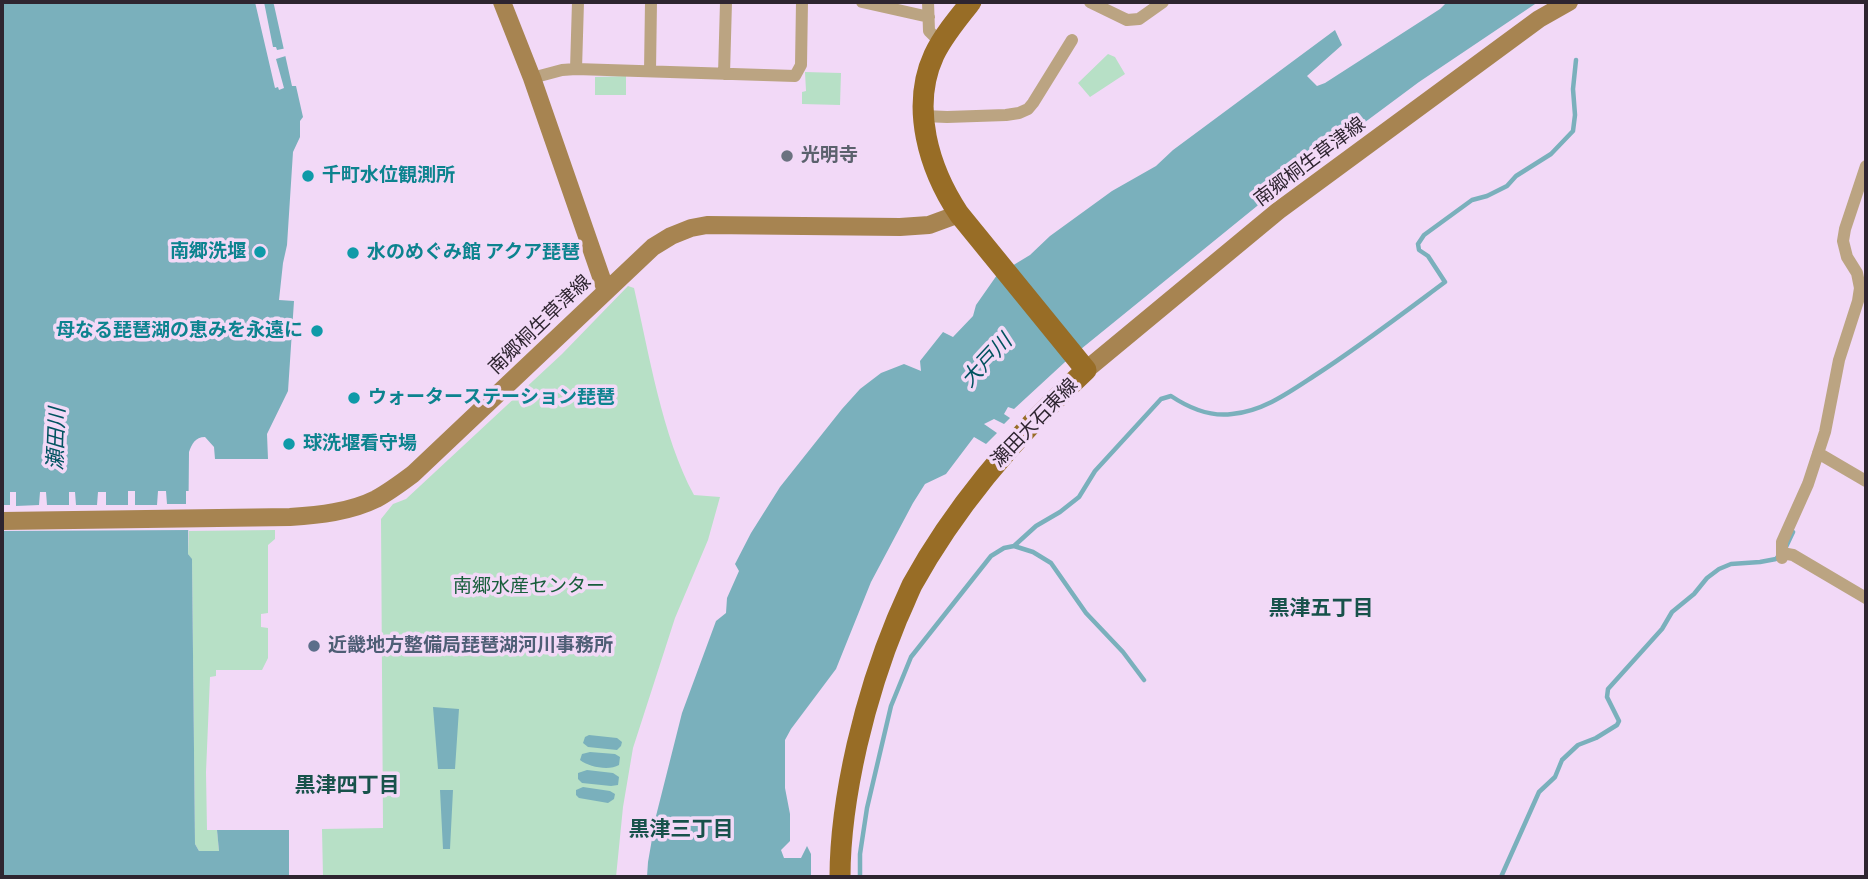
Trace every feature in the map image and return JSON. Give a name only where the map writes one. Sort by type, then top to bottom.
[{"type":"main road","points":[[502,2],[606,291]]},
{"type":"main road","name":"瀬田大石東線","points":[[840,877],[847,788],[866,705],[883,652],[912,586],[956,514],[995,464],[1056,398],[1082,365],[963,219],[948,198],[931,159],[924,116],[925,90],[933,56],[971,2]]},
{"type":"main road","name":"南郷桐生草津線","points":[[1082,365],[1278,211],[1539,19],[1569,2]]},
{"type":"main road","name":"南郷桐生草津線","points":[[2,521],[290,517],[355,507],[375,499],[413,474],[653,247],[671,236],[691,228],[722,224],[900,228],[963,219]]},
{"type":"street","points":[[576,69],[578,2]]},
{"type":"street","points":[[650,71],[652,2]]},
{"type":"street","points":[[724,74],[726,2]]},
{"type":"street","points":[[531,78],[576,69],[795,76],[801,65],[802,2]]},
{"type":"street","points":[[862,2],[929,17]]},
{"type":"street","points":[[928,2],[929,31],[941,44]]},
{"type":"street","points":[[1090,2],[1127,20],[1139,19],[1163,2]]},
{"type":"street","points":[[924,116],[1006,115],[1028,109],[1072,40]]},
{"type":"street","points":[[1866,166],[1843,241],[1847,257],[1857,273],[1860,288],[1858,301],[1839,360],[1825,432],[1808,484],[1782,542],[1782,556],[1793,555],[1866,598]]},
{"type":"street","points":[[1818,453],[1866,481]]},
{"type":"green space","points":[[1108,54],[1115,57],[1125,74],[1090,97],[1078,83]]},
{"type":"green space","points":[[805,72],[841,73],[840,105],[802,104],[802,92],[806,91]]},
{"type":"green space","points":[[626,76],[626,95],[595,95],[595,77]]},
{"type":"green space","name":"南郷水産センター","points":[[628,286],[634,288],[665,421],[683,472],[694,495],[720,497],[708,540],[675,618],[633,748],[623,807],[616,877],[323,877],[322,829],[383,828],[381,519],[393,504],[406,499],[562,354]]},
{"type":"green space","points":[[275,530],[275,539],[268,545],[268,613],[261,614],[261,627],[268,628],[268,658],[262,670],[216,670],[216,676],[210,677],[206,772],[207,830],[217,830],[219,851],[199,851],[195,844],[192,560],[188,554],[189,531]]},
{"type":"water","name":"瀬田川","points":[[2,2],[273,2],[274,5],[292,86],[296,86],[303,117],[300,121],[300,137],[293,152],[287,245],[279,300],[294,301],[288,391],[267,434],[268,459],[215,459],[214,447],[205,437],[199,438],[193,444],[189,452],[188,554],[192,559],[195,844],[199,851],[219,851],[217,830],[289,830],[289,877],[2,877]]},
{"type":"water","name":"大戸川","points":[[1447,2],[1538,2],[1419,82],[1310,163],[1065,362],[1014,409],[1008,407],[1004,414],[1010,418],[1004,424],[994,419],[984,424],[997,433],[986,444],[974,437],[946,474],[925,484],[871,582],[836,669],[785,740],[785,788],[790,814],[790,841],[781,850],[784,858],[801,858],[807,846],[811,854],[811,877],[647,877],[656,816],[682,713],[716,621],[726,613],[727,598],[739,571],[735,564],[780,487],[860,389],[881,373],[904,364],[921,371],[920,361],[943,332],[953,337],[973,316],[976,305],[997,275],[1030,255],[1050,236],[1112,191],[1156,166],[1173,150],[1335,30],[1342,45],[1307,76],[1317,86]]},
{"type":"water","points":[[433,707],[459,709],[455,769],[438,769]]},
{"type":"water","points":[[589,735],[617,738],[622,742],[621,746],[617,750],[588,747],[583,743]]},
{"type":"water","points":[[582,754],[615,754],[620,757],[619,765],[599,767],[580,760]]},
{"type":"water","points":[[587,770],[613,773],[619,777],[618,785],[582,783],[578,779],[578,773]]},
{"type":"water","points":[[583,787],[610,791],[615,794],[614,799],[608,803],[579,798],[576,790]]},
{"type":"water","points":[[440,790],[453,790],[450,849],[443,849]]},
{"type":"pier","points":[[255,2],[264,2],[273,47],[277,50],[287,48],[289,55],[276,59],[284,88],[279,90],[278,87],[275,88]]},
{"type":"pier","points":[[128,491],[135,491],[135,505],[157,505],[158,491],[166,491],[167,504],[186,504],[186,491],[192,491],[192,530],[2,531],[2,505],[10,505],[10,492],[16,492],[16,506],[39,505],[40,492],[46,492],[47,505],[69,505],[69,492],[75,492],[76,505],[97,505],[98,492],[106,492],[106,505],[128,505]]},
{"type":"waterway","points":[[860,877],[860,854],[867,808],[891,706],[911,657],[991,556],[1004,548],[1014,546],[1036,526],[1079,497],[1095,471],[1161,399],[1171,396],[1192,408],[1224,415],[1265,405],[1331,365],[1445,282],[1428,256],[1419,250],[1418,244],[1424,235],[1472,200],[1507,186],[1516,176],[1551,154],[1573,131],[1576,60]]},
{"type":"waterway","points":[[1785,549],[1793,532]]},
{"type":"waterway","points":[[1014,546],[1033,552],[1051,563],[1086,613],[1123,652],[1144,680]]},
{"type":"waterway","points":[[1501,877],[1539,792],[1555,777],[1562,760],[1578,745],[1617,725],[1619,721],[1607,697],[1608,689],[1662,629],[1672,612],[1719,569],[1731,564],[1776,559],[1779,555]]},
{"type":"place","name":"光明寺","points":[[787,156]]},
{"type":"place","name":"千町水位観測所","points":[[308,176]]},
{"type":"place","name":"南郷洗堰","points":[[260,252]]},
{"type":"place","name":"水のめぐみ館 アクア琵琶","points":[[353,253]]},
{"type":"place","name":"母なる琵琶湖の恵みを永遠に","points":[[317,331]]},
{"type":"place","name":"ウォーターステーション琵琶","points":[[354,398]]},
{"type":"place","name":"球洗堰看守場","points":[[289,444]]},
{"type":"place","name":"近畿地方整備局琵琶湖河川事務所","points":[[314,646]]},
{"type":"district","name":"黒津五丁目","points":[[1321,609]]},
{"type":"district","name":"黒津四丁目","points":[[347,786]]},
{"type":"district","name":"黒津三丁目","points":[[681,830]]}]
